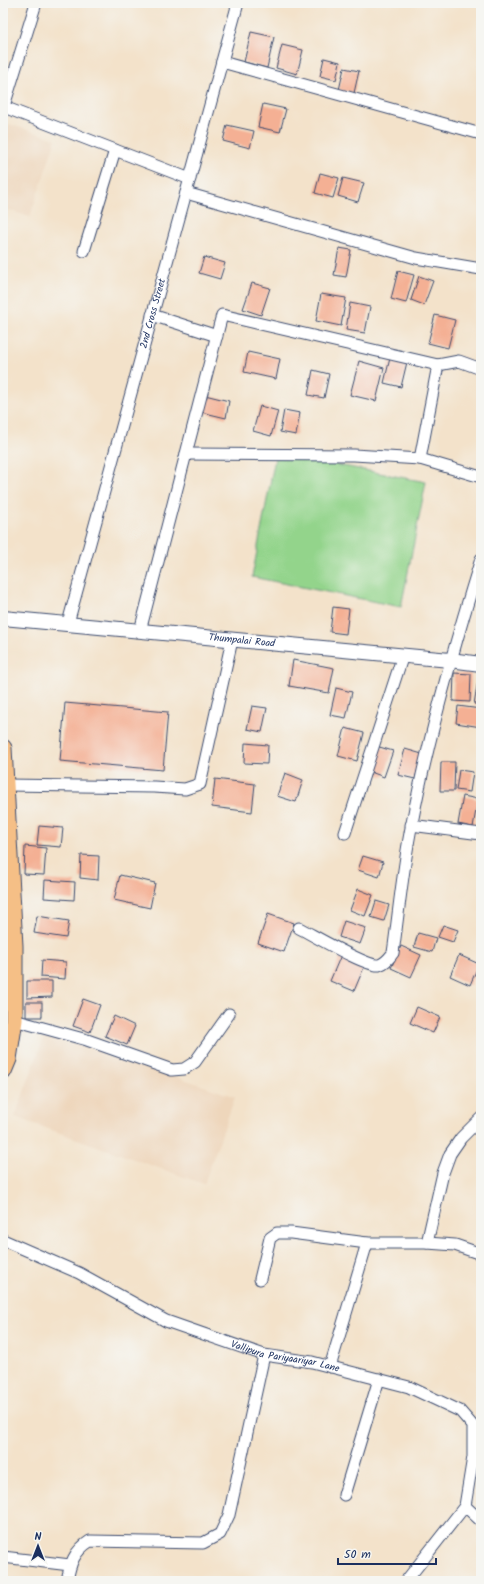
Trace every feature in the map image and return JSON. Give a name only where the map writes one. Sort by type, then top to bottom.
[{"type":"main road","points":[[3,748],[6,785],[8,946],[14,1020],[8,1059],[3,1071]]},
{"type":"street","points":[[36,3],[3,108],[190,179]]},
{"type":"street","name":"2nd Cross Street","points":[[68,623],[238,3]]},
{"type":"street","points":[[222,62],[481,134]]},
{"type":"street","points":[[84,251],[115,150]]},
{"type":"street","points":[[186,192],[416,258],[481,269]]},
{"type":"street","points":[[152,315],[217,336]]},
{"type":"street","points":[[140,631],[222,315],[438,364],[459,361],[481,369]]},
{"type":"street","points":[[420,460],[438,364]]},
{"type":"street","points":[[186,454],[354,455],[420,460],[481,477]]},
{"type":"street","points":[[299,928],[345,953],[377,965],[385,963],[393,953],[411,825],[430,738],[450,660],[481,558]]},
{"type":"street","name":"Thumpalai Road","points":[[3,618],[403,655],[481,664]]},
{"type":"street","points":[[6,785],[154,787],[185,789],[200,784],[232,640]]},
{"type":"street","points":[[345,833],[403,655]]},
{"type":"street","points":[[411,825],[481,834]]},
{"type":"street","points":[[14,1020],[87,1040],[172,1070],[184,1069],[195,1062],[229,1014]]},
{"type":"street","points":[[428,1243],[443,1173],[450,1154],[461,1138],[481,1118]]},
{"type":"street","points":[[260,1279],[270,1238],[277,1233],[291,1233],[367,1243],[428,1243],[455,1245],[481,1254]]},
{"type":"street","name":"Vallipura Pariyaariyar Lane","points":[[3,1240],[79,1273],[166,1322],[264,1355],[312,1362],[409,1387],[460,1411],[472,1426],[473,1457],[465,1506]]},
{"type":"street","points":[[330,1367],[367,1243]]},
{"type":"street","points":[[67,1581],[70,1565],[81,1547],[90,1541],[204,1543],[220,1534],[229,1515],[264,1355]]},
{"type":"street","points":[[344,1495],[365,1421],[379,1379]]},
{"type":"street","points":[[406,1581],[465,1506],[481,1521]]},
{"type":"street","points":[[3,1557],[70,1565]]},
{"type":"shaded area","points":[[9,124],[56,139],[30,217],[3,208],[3,143]]},
{"type":"shaded area","points":[[46,1031],[235,1097],[204,1184],[15,1117]]},
{"type":"green space","points":[[276,453],[426,482],[401,607],[252,577]]},
{"type":"building","points":[[251,32],[274,37],[267,68],[244,62]]},
{"type":"building","points":[[282,45],[303,50],[297,74],[276,68]]},
{"type":"building","points":[[324,58],[340,62],[336,80],[320,76]]},
{"type":"building","points":[[344,68],[359,71],[354,93],[339,90]]},
{"type":"building","points":[[263,104],[286,109],[280,132],[258,127]]},
{"type":"building","points":[[227,125],[254,131],[250,148],[223,141]]},
{"type":"building","points":[[320,173],[339,178],[333,198],[315,193]]},
{"type":"building","points":[[343,178],[364,183],[358,202],[338,196]]},
{"type":"building","points":[[339,248],[351,250],[346,277],[334,275]]},
{"type":"building","points":[[204,257],[225,263],[220,279],[199,273]]},
{"type":"building","points":[[398,271],[414,275],[406,303],[391,299]]},
{"type":"building","points":[[419,276],[433,281],[424,305],[411,300]]},
{"type":"building","points":[[252,283],[270,288],[261,315],[243,309]]},
{"type":"building","points":[[321,294],[346,298],[341,326],[316,321]]},
{"type":"building","points":[[350,303],[370,307],[365,333],[346,330]]},
{"type":"building","points":[[435,315],[455,320],[448,348],[428,343]]},
{"type":"building","points":[[248,352],[280,359],[276,379],[244,372]]},
{"type":"building","points":[[390,358],[407,362],[401,387],[384,383]]},
{"type":"building","points":[[359,361],[384,368],[376,401],[350,395]]},
{"type":"building","points":[[313,370],[329,374],[324,398],[308,395]]},
{"type":"building","points":[[205,395],[229,401],[226,418],[201,412]]},
{"type":"building","points":[[260,406],[278,411],[271,436],[253,431]]},
{"type":"building","points":[[284,410],[300,413],[296,435],[280,432]]},
{"type":"building","points":[[333,607],[349,609],[346,634],[330,632]]},
{"type":"building","points":[[293,660],[334,668],[329,693],[289,686]]},
{"type":"building","points":[[454,673],[471,674],[470,702],[453,701]]},
{"type":"building","points":[[479,674],[481,675],[481,705],[474,704]]},
{"type":"building","points":[[336,688],[352,692],[346,718],[330,715]]},
{"type":"building","points":[[65,703],[168,712],[163,770],[60,761]]},
{"type":"building","points":[[252,706],[267,708],[262,732],[247,729]]},
{"type":"building","points":[[458,706],[481,709],[481,727],[456,723]]},
{"type":"building","points":[[345,728],[364,733],[357,761],[338,756]]},
{"type":"building","points":[[245,743],[268,745],[267,764],[244,763]]},
{"type":"building","points":[[376,746],[393,751],[384,777],[368,771]]},
{"type":"building","points":[[405,749],[422,754],[415,779],[398,775]]},
{"type":"building","points":[[441,762],[455,762],[454,791],[440,791]]},
{"type":"building","points":[[459,770],[473,772],[470,792],[456,790]]},
{"type":"building","points":[[285,773],[303,780],[296,802],[277,796]]},
{"type":"building","points":[[215,779],[255,784],[252,812],[212,807]]},
{"type":"building","points":[[463,796],[478,799],[473,827],[458,824]]},
{"type":"building","points":[[39,826],[63,828],[61,847],[37,845]]},
{"type":"building","points":[[25,846],[46,848],[44,875],[24,874]]},
{"type":"building","points":[[81,855],[99,856],[98,880],[80,878]]},
{"type":"building","points":[[363,856],[383,862],[379,877],[358,870]]},
{"type":"building","points":[[120,875],[155,883],[150,908],[114,900]]},
{"type":"building","points":[[45,880],[75,882],[74,900],[44,898]]},
{"type":"building","points":[[358,889],[373,895],[365,916],[350,910]]},
{"type":"building","points":[[376,901],[389,905],[384,921],[371,917]]},
{"type":"building","points":[[268,914],[294,923],[284,952],[258,943]]},
{"type":"building","points":[[37,916],[69,921],[66,938],[34,933]]},
{"type":"building","points":[[344,921],[366,928],[360,944],[339,937]]},
{"type":"building","points":[[443,925],[458,930],[453,942],[438,937]]},
{"type":"building","points":[[418,933],[436,938],[432,952],[414,947]]},
{"type":"building","points":[[401,946],[421,955],[411,977],[391,968]]},
{"type":"building","points":[[341,955],[365,965],[354,991],[330,981]]},
{"type":"building","points":[[459,955],[479,964],[470,985],[450,976]]},
{"type":"building","points":[[42,960],[66,962],[65,979],[41,977]]},
{"type":"building","points":[[27,981],[52,981],[52,997],[27,998]]},
{"type":"building","points":[[83,999],[100,1005],[90,1032],[73,1026]]},
{"type":"building","points":[[26,1002],[42,1002],[42,1017],[26,1017]]},
{"type":"building","points":[[417,1007],[440,1017],[433,1033],[410,1023]]},
{"type":"building","points":[[114,1016],[135,1026],[127,1045],[105,1036]]}]
